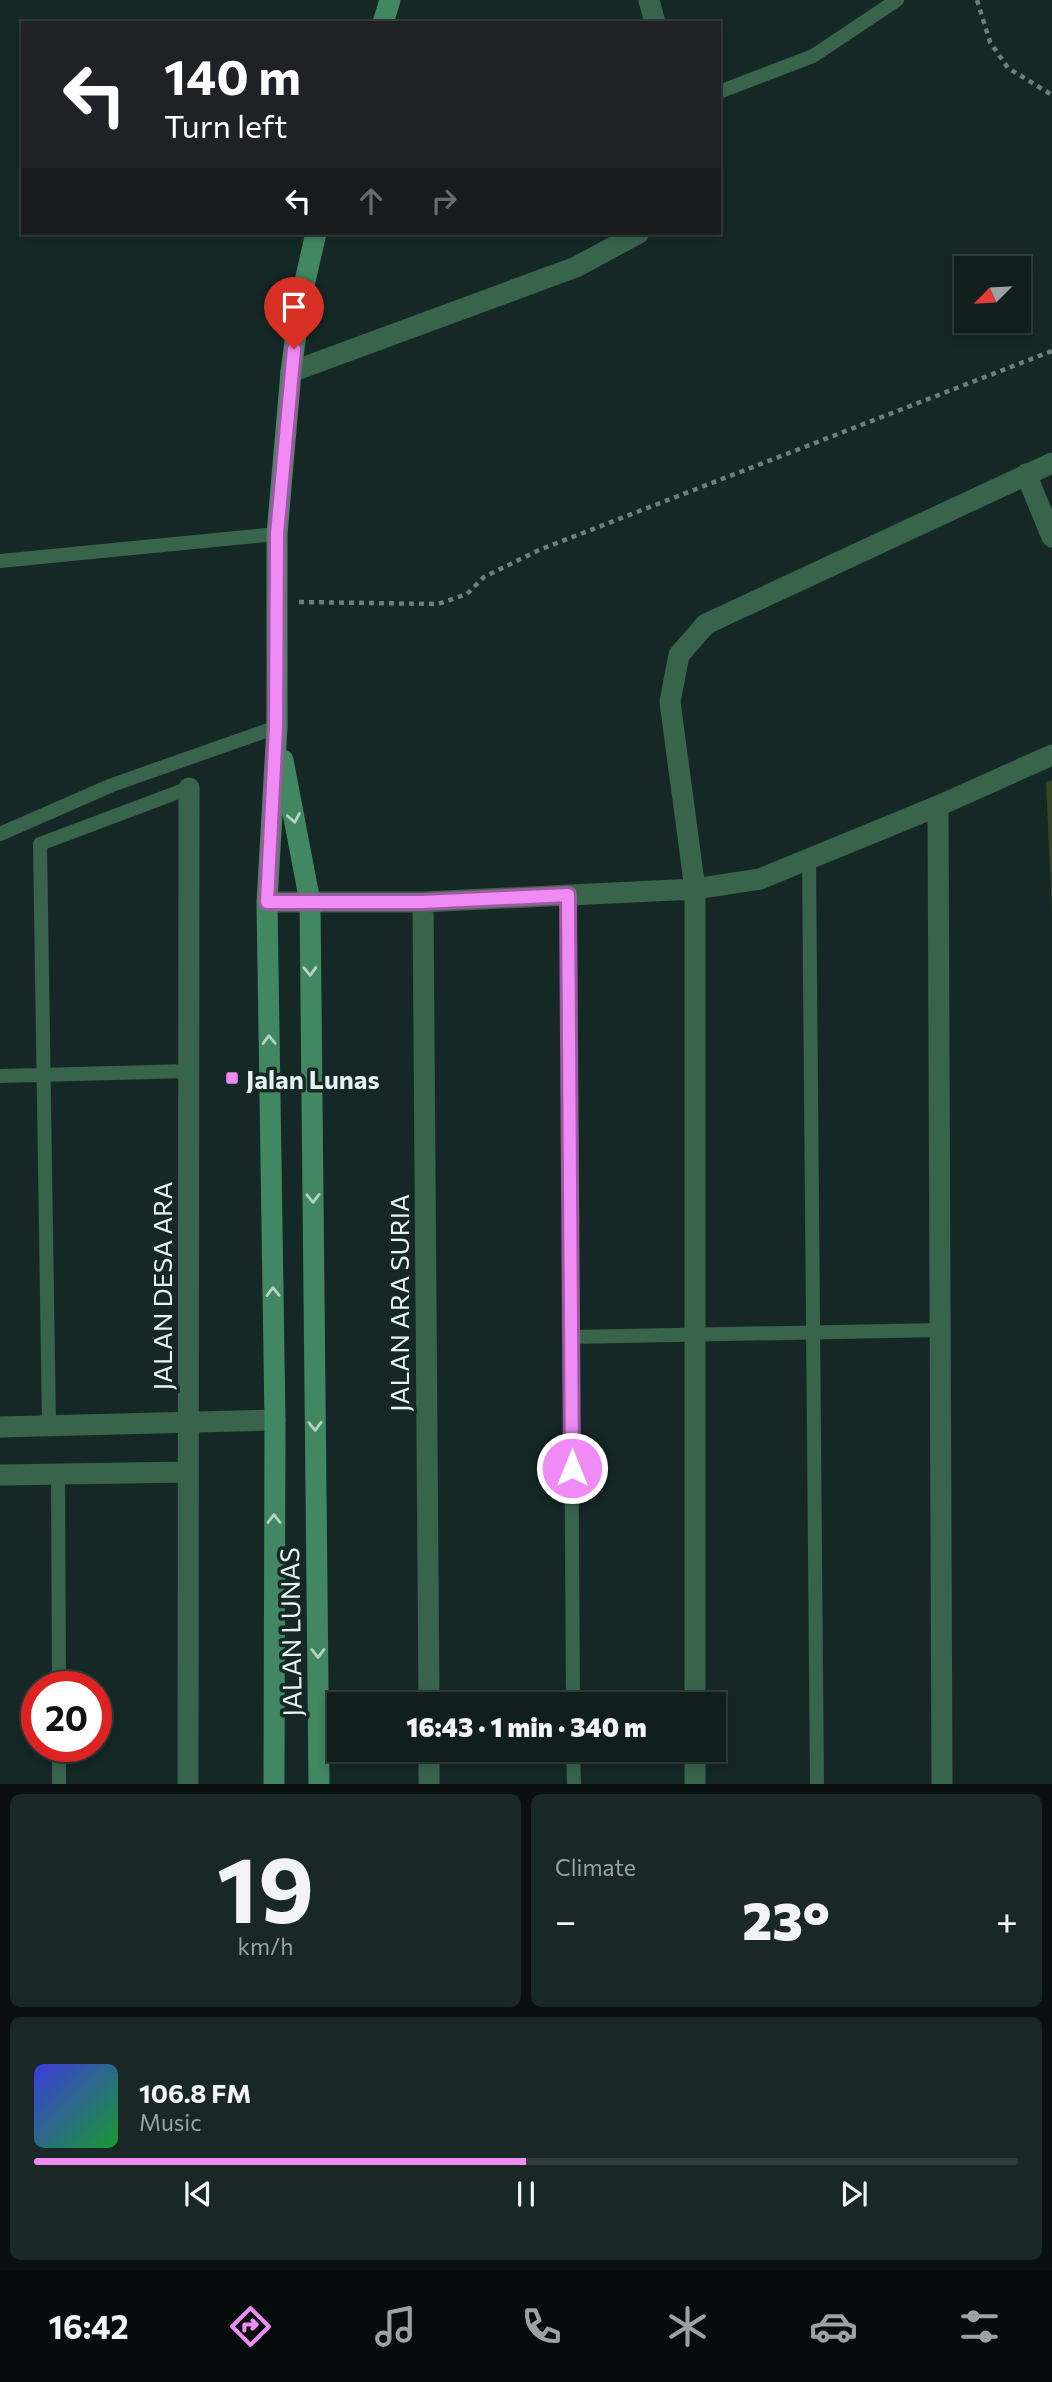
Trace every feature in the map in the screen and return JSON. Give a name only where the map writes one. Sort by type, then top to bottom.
[{"type":"main road","points":[[384,21],[390,0]]},
{"type":"main road","name":"JALAN LUNAS","points":[[274,1783],[275,1420],[267,902],[276,727],[277,534],[291,372],[300,303],[316,235]]},
{"type":"main road","name":"JALAN LUNAS","points":[[276,727],[310,902],[319,1783]]},
{"type":"street","points":[[649,0],[654,21]]},
{"type":"street","points":[[291,372],[576,267],[635,235]]},
{"type":"street","points":[[695,1692],[695,889],[670,702],[679,655],[706,624],[1052,463]]},
{"type":"street","points":[[1026,474],[1052,537]]},
{"type":"street","points":[[267,902],[422,902],[695,889],[760,879],[1052,755]]},
{"type":"street","name":"JALAN DESA ARA","points":[[188,1783],[189,788]]},
{"type":"street","points":[[937,806],[942,1783]]},
{"type":"street","name":"JALAN ARA SURIA","points":[[422,902],[429,1692]]},
{"type":"street","points":[[0,1427],[275,1420]]},
{"type":"street","points":[[0,1475],[188,1472]]},
{"type":"street","points":[[429,1762],[429,1783]]},
{"type":"street","points":[[695,1762],[695,1783]]},
{"type":"lane","points":[[721,91],[813,56],[897,0]]},
{"type":"lane","points":[[0,561],[277,534]]},
{"type":"lane","points":[[0,834],[112,785],[276,727]]},
{"type":"lane","points":[[49,1425],[40,844],[189,788]]},
{"type":"lane","points":[[809,859],[817,1783]]},
{"type":"lane","points":[[568,895],[573,1692]]},
{"type":"lane","points":[[0,1076],[189,1072]]},
{"type":"lane","points":[[571,1337],[940,1330]]},
{"type":"lane","points":[[58,1474],[59,1671]]},
{"type":"lane","points":[[59,1762],[59,1783]]},
{"type":"lane","points":[[573,1762],[574,1783]]},
{"type":"path","points":[[977,0],[990,42],[1009,68],[1052,96]]},
{"type":"path","points":[[277,602],[438,604],[467,594],[485,577],[539,550],[1052,351]]},
{"type":"green space","points":[[1052,780],[1052,911],[1046,782]]},
{"type":"place","name":"Jalan Lunas","points":[[232,1078]]},
{"type":"route","points":[[294,349],[277,534],[276,727],[267,902],[422,902],[568,895],[572,1468]]}]
